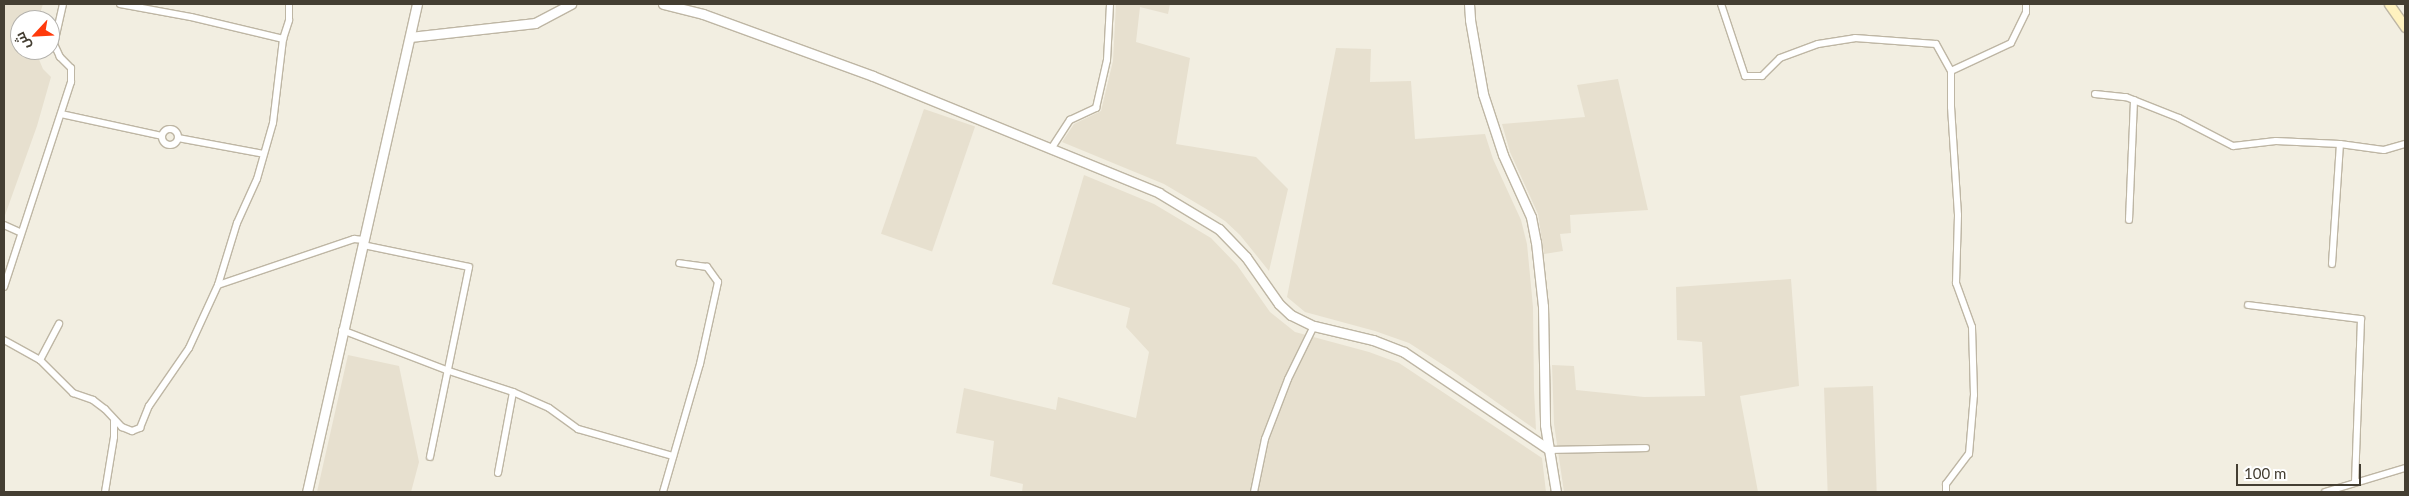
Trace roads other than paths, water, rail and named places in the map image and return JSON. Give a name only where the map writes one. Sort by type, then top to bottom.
[{"type":"main road","points":[[2389,4],[2405,26]]},
{"type":"street","points":[[4,286],[20,232],[71,82],[71,68],[60,58],[54,44],[63,4]]},
{"type":"street","points":[[120,4],[191,17],[283,39]]},
{"type":"street","points":[[4,340],[40,360],[73,393],[93,400],[106,409],[114,421],[122,427],[132,431],[140,428],[150,406],[189,348],[218,285],[237,223],[257,179],[273,123],[283,39],[289,20],[289,4]]},
{"type":"street","points":[[308,492],[342,330],[364,243],[417,4]]},
{"type":"street","points":[[410,37],[535,23],[571,4]]},
{"type":"street","points":[[663,4],[703,14],[873,76],[1159,193],[1219,229],[1246,257],[1279,304],[1291,316],[1314,326],[1372,340],[1404,352],[1550,450],[1646,448]]},
{"type":"street","points":[[1051,149],[1070,120],[1096,108],[1107,60],[1110,4]]},
{"type":"street","points":[[1469,4],[1483,94],[1502,155],[1530,217],[1536,242],[1543,306],[1546,424],[1556,492]]},
{"type":"street","points":[[1721,4],[1745,76],[1762,76],[1780,58],[1818,44],[1855,38],[1936,44],[1952,71],[1951,108],[1958,215],[1956,282],[1972,327],[1974,395],[1969,454],[1946,484],[1946,492]]},
{"type":"street","points":[[1952,71],[2011,43],[2026,12],[2026,4]]},
{"type":"street","points":[[2095,94],[2126,97],[2134,100],[2180,118],[2233,146],[2276,140],[2340,144],[2384,150],[2405,144]]},
{"type":"street","points":[[2129,220],[2134,100]]},
{"type":"street","points":[[61,114],[162,136]]},
{"type":"street","points":[[171,128],[176,132],[178,138],[175,143],[169,145],[164,142],[162,136],[165,130],[171,128]]},
{"type":"street","points":[[178,138],[264,154]]},
{"type":"street","points":[[2332,264],[2340,144]]},
{"type":"street","points":[[4,225],[20,232]]},
{"type":"street","points":[[218,285],[354,239],[468,267],[430,457]]},
{"type":"street","points":[[664,492],[700,364],[718,282],[707,267],[679,263]]},
{"type":"street","points":[[2248,305],[2361,319],[2355,482]]},
{"type":"street","points":[[40,360],[59,324]]},
{"type":"street","points":[[1254,492],[1268,430],[1288,379],[1314,326]]},
{"type":"street","points":[[342,330],[446,370],[512,392],[549,408],[578,429],[673,456]]},
{"type":"street","points":[[498,473],[512,392]]},
{"type":"street","points":[[105,492],[114,437],[114,421]]},
{"type":"street","points":[[2326,492],[2405,468]]}]
